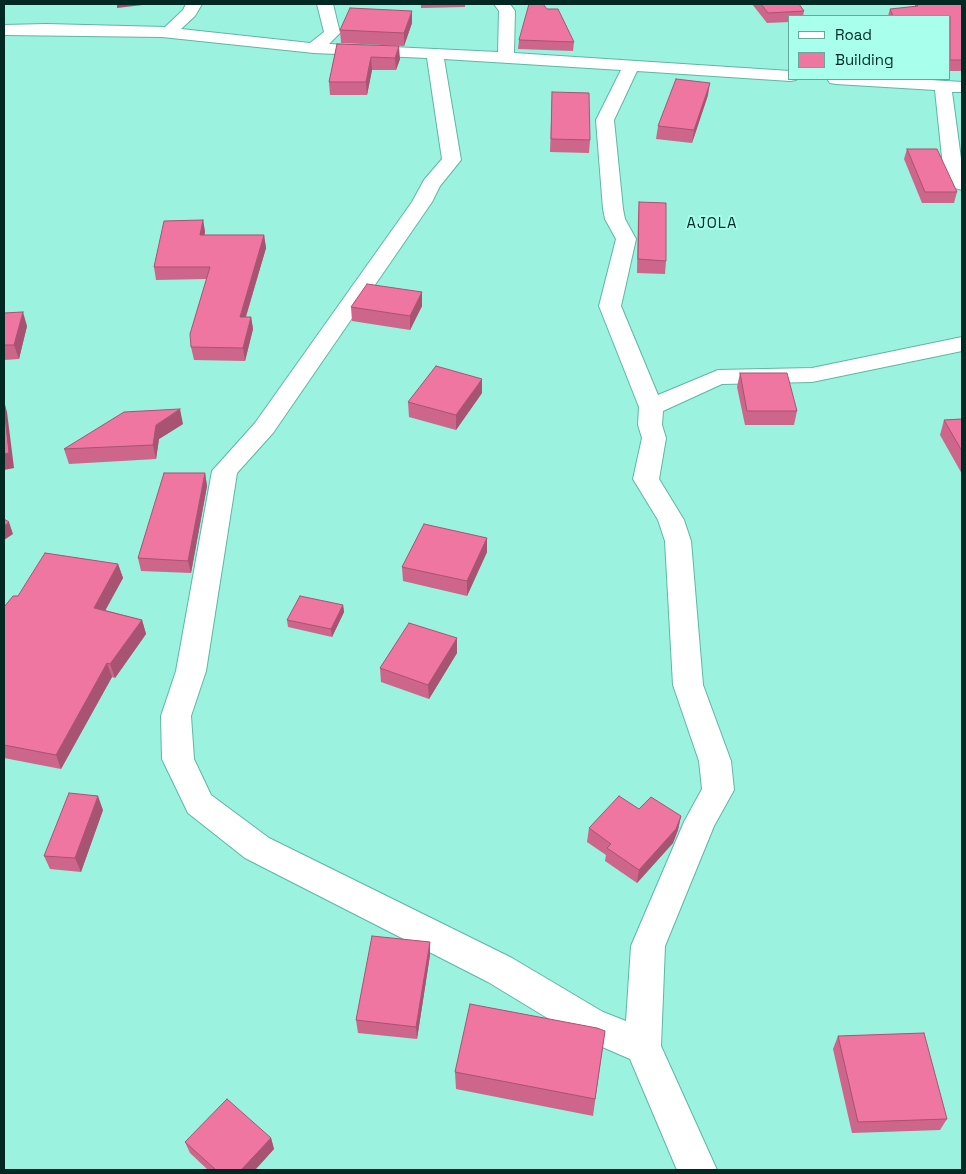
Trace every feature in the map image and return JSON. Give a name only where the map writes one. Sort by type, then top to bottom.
[{"type":"street","points":[[169,32],[189,13],[194,4]]},
{"type":"street","points":[[314,48],[332,33],[325,4]]},
{"type":"street","points":[[502,4],[507,12],[506,57]]},
{"type":"street","points":[[4,30],[46,29],[169,32],[314,48],[506,57],[788,76]]},
{"type":"street","points":[[435,55],[452,160],[431,184],[422,202],[264,428],[225,471],[191,671],[176,716],[178,760],[199,804],[257,848],[500,970],[590,1024],[643,1046]]},
{"type":"street","points":[[631,66],[605,120],[613,209],[615,219],[626,239],[610,306],[651,407],[650,425],[654,438],[646,479],[671,520],[678,540],[688,685],[716,761],[718,790],[700,822],[648,946],[643,1046],[697,1170]]},
{"type":"street","points":[[854,80],[962,87]]},
{"type":"street","points":[[943,85],[954,176],[962,184]]},
{"type":"street","points":[[651,407],[718,377],[812,375],[962,344]]},
{"type":"building","points":[[529,4],[543,4],[547,9],[558,9],[574,42],[519,40]]},
{"type":"building","points":[[761,4],[799,4],[804,11],[768,13]]},
{"type":"building","points":[[916,4],[962,4],[962,60],[951,60],[951,15],[893,15],[890,9],[918,6]]},
{"type":"building","points":[[350,8],[412,11],[404,33],[340,30]]},
{"type":"building","points":[[337,44],[399,46],[395,58],[371,57],[366,82],[329,82]]},
{"type":"building","points":[[676,79],[710,83],[694,130],[658,126]]},
{"type":"building","points":[[552,92],[589,93],[590,140],[551,139]]},
{"type":"building","points":[[907,149],[937,149],[957,192],[925,192]]},
{"type":"building","points":[[639,202],[666,203],[666,261],[638,259]]},
{"type":"building","points":[[203,220],[200,235],[264,235],[240,317],[251,317],[243,348],[191,347],[190,334],[210,267],[154,267],[164,221]]},
{"type":"building","points":[[367,284],[422,292],[410,316],[351,307]]},
{"type":"building","points":[[23,312],[14,345],[4,345],[4,313]]},
{"type":"building","points":[[436,366],[482,379],[456,415],[408,402]]},
{"type":"building","points":[[740,373],[787,373],[797,411],[747,411]]},
{"type":"building","points":[[4,406],[9,453],[4,454]]},
{"type":"building","points":[[180,409],[156,425],[153,445],[64,449],[124,412]]},
{"type":"building","points":[[962,419],[962,451],[944,420]]},
{"type":"building","points":[[164,473],[205,473],[188,561],[138,558]]},
{"type":"building","points":[[4,519],[9,522],[4,526]]},
{"type":"building","points":[[424,524],[487,538],[467,581],[402,567]]},
{"type":"building","points":[[45,553],[118,564],[94,608],[142,620],[110,664],[107,663],[56,755],[4,745],[4,607],[13,596],[18,596]]},
{"type":"building","points":[[300,596],[343,605],[331,629],[287,620]]},
{"type":"building","points":[[409,623],[457,638],[428,685],[380,668]]},
{"type":"building","points":[[69,793],[98,796],[75,858],[44,856]]},
{"type":"building","points":[[619,796],[639,809],[651,797],[681,816],[676,829],[639,870],[607,848],[611,844],[589,828]]},
{"type":"building","points":[[372,936],[430,942],[416,1027],[356,1020]]},
{"type":"building","points":[[470,1004],[605,1031],[595,1099],[455,1072]]},
{"type":"building","points":[[924,1033],[947,1119],[858,1122],[838,1036]]},
{"type":"building","points":[[227,1099],[271,1138],[241,1170],[216,1170],[185,1142]]},
{"type":"district","name":"AJOLA","points":[[712,224]]}]
